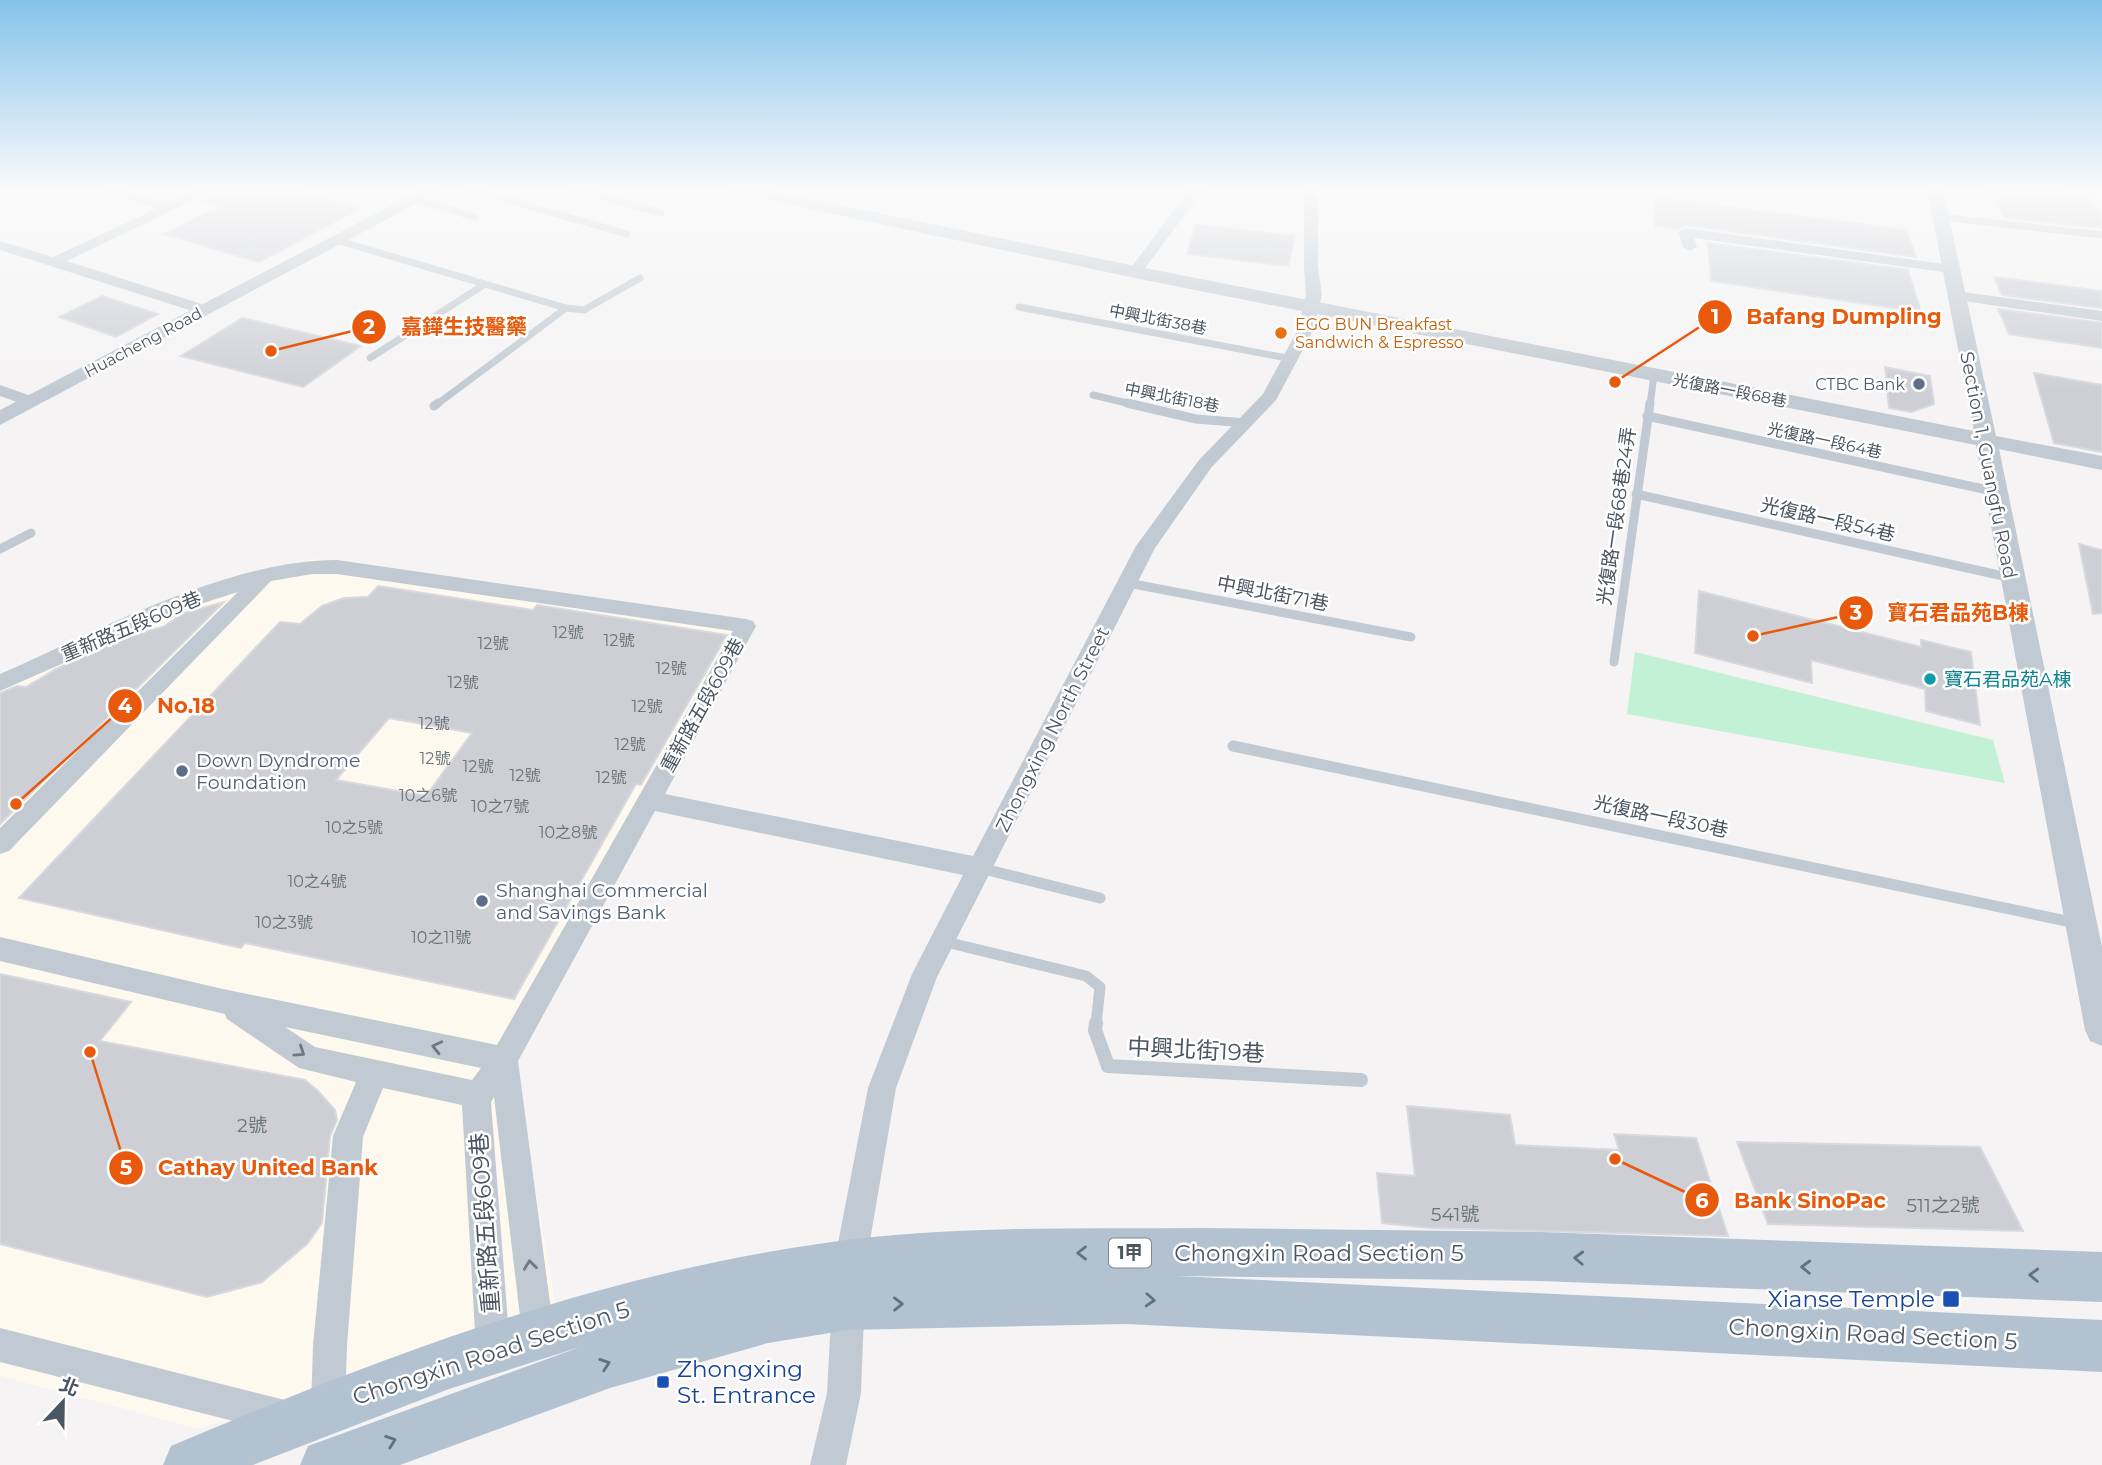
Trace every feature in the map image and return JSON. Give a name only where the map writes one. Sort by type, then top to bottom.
[{"type":"main road","name":"Chongxin Road Section 5","points":[[327,1465],[610,1362],[768,1318],[849,1284],[1046,1253],[1367,1251],[2102,1277]]},
{"type":"main road","name":"Chongxin Road Section 5","points":[[190,1465],[311,1413],[538,1333],[656,1301],[771,1276],[849,1284],[1126,1299],[2102,1346]]},
{"type":"street","points":[[39,257],[205,310]]},
{"type":"street","points":[[54,262],[64,257]]},
{"type":"street","name":"Huacheng Road","points":[[0,419],[303,257]]},
{"type":"street","name":"光復路一段68巷","points":[[1064,257],[2102,463]]},
{"type":"street","points":[[1135,272],[1146,257]]},
{"type":"street","name":"Zhongxing North Street","points":[[828,1465],[844,1393],[849,1284],[881,1088],[925,974],[1146,546],[1205,464],[1270,396],[1292,359],[1306,329],[1314,295],[1311,257]]},
{"type":"street","points":[[1872,257],[1951,268]]},
{"type":"street","name":"Section 1, Guangfu Road","points":[[1949,257],[2081,924],[2095,962],[2102,1030]]},
{"type":"street","points":[[1955,296],[2102,316]]},
{"type":"street","points":[[0,390],[31,402]]},
{"type":"street","name":"重新路五段609巷","points":[[0,683],[184,602],[265,576],[312,566],[337,567],[746,626],[504,1060],[476,1098],[493,1349]]},
{"type":"street","name":"重新路五段609巷","points":[[0,844],[265,576]]},
{"type":"street","points":[[649,800],[980,868]]},
{"type":"street","points":[[0,949],[223,1001],[504,1060]]},
{"type":"street","points":[[223,1001],[309,1059],[468,1093],[476,1098]]},
{"type":"street","name":"重新路五段609巷","points":[[504,1060],[538,1333]]},
{"type":"street","points":[[0,1345],[311,1413],[330,1346],[348,1136],[367,1095],[373,1072]]},
{"type":"lane","points":[[395,257],[566,308],[584,310],[640,278]]},
{"type":"lane","points":[[370,358],[485,284]]},
{"type":"lane","name":"中興北街38巷","points":[[1019,307],[1292,359]]},
{"type":"lane","points":[[434,407],[566,308]]},
{"type":"lane","name":"光復路一段68巷24弄","points":[[1615,662],[1654,375]]},
{"type":"lane","name":"中興北街18巷","points":[[1093,395],[1196,419],[1246,423]]},
{"type":"lane","name":"光復路一段64巷","points":[[1647,416],[1997,492]]},
{"type":"lane","name":"光復路一段54巷","points":[[1636,494],[2012,578]]},
{"type":"lane","points":[[0,549],[31,533]]},
{"type":"lane","name":"中興北街71巷","points":[[1128,583],[1412,638]]},
{"type":"lane","name":"光復路一段30巷","points":[[1233,746],[2081,924]]},
{"type":"lane","points":[[980,868],[1100,898]]},
{"type":"lane","name":"中興北街19巷","points":[[942,942],[1086,976],[1100,987],[1095,1030],[1108,1066],[1361,1080]]},
{"type":"shaded area","points":[[313,559],[756,623],[513,1061],[556,1307],[199,1429],[0,1376],[0,678],[270,573]]},
{"type":"green space","points":[[1635,652],[1993,740],[2005,783],[1627,714]]},
{"type":"building","points":[[243,257],[268,257],[259,262]]},
{"type":"building","points":[[1215,257],[1290,257],[1288,266]]},
{"type":"building","points":[[1709,257],[1814,257],[1908,270],[1921,312],[1711,281]]},
{"type":"building","points":[[1994,277],[2102,291],[2102,308],[2002,295]]},
{"type":"building","points":[[102,296],[158,314],[116,337],[59,317]]},
{"type":"building","points":[[1998,309],[2102,323],[2102,348],[2009,334]]},
{"type":"building","points":[[242,318],[361,346],[303,387],[181,356]]},
{"type":"building","points":[[1885,367],[1930,376],[1934,404],[1911,412],[1889,408]]},
{"type":"building","points":[[2034,373],[2102,385],[2102,452],[2054,443]]},
{"type":"building","points":[[2079,544],[2102,550],[2102,613],[2093,614]]},
{"type":"building","points":[[378,586],[533,610],[537,605],[727,635],[641,785],[636,784],[514,999],[245,943],[241,948],[19,898],[280,622],[300,624],[322,606],[344,598],[368,597]],"holes":[[[389,718],[472,733],[426,796],[336,780]]]},
{"type":"building","points":[[1699,591],[1921,647],[1921,640],[1971,652],[1980,725],[1926,711],[1925,689],[1811,660],[1812,683],[1695,653]]},
{"type":"building","points":[[224,602],[0,824],[0,693],[17,686],[26,687],[56,669],[135,634],[163,627],[184,613]]},
{"type":"building","points":[[0,974],[131,1002],[100,1041],[305,1080],[318,1091],[335,1110],[337,1120],[330,1136],[322,1223],[307,1244],[262,1282],[207,1297],[0,1244]]},
{"type":"building","points":[[1407,1106],[1510,1115],[1515,1145],[1619,1150],[1614,1134],[1696,1138],[1728,1236],[1431,1228],[1382,1223],[1377,1173],[1415,1176]]},
{"type":"building","points":[[1737,1142],[1980,1147],[2023,1231],[1768,1224]]},
{"type":"place","name":"EGG BUN Breakfast Sandwich & Espresso","points":[[1281,333]]},
{"type":"place","name":"嘉鏵生技醫藥","points":[[271,351]]},
{"type":"place","name":"Bafang Dumpling","points":[[1615,382]]},
{"type":"place","name":"CTBC Bank","points":[[1919,384]]},
{"type":"place","name":"寶石君品苑B棟","points":[[1753,636]]},
{"type":"place","name":"寶石君品苑A棟","points":[[1930,679]]},
{"type":"place","name":"Down Dyndrome Foundation","points":[[182,771]]},
{"type":"place","name":"No.18","points":[[16,804]]},
{"type":"place","name":"Shanghai Commercial and Savings Bank","points":[[482,901]]},
{"type":"place","name":"Cathay United Bank","points":[[90,1052]]},
{"type":"place","name":"Bank SinoPac","points":[[1615,1159]]},
{"type":"place","name":"Xianse Temple","points":[[1951,1299]]},
{"type":"place","name":"Zhongxing St. Entrance","points":[[663,1382]]}]
